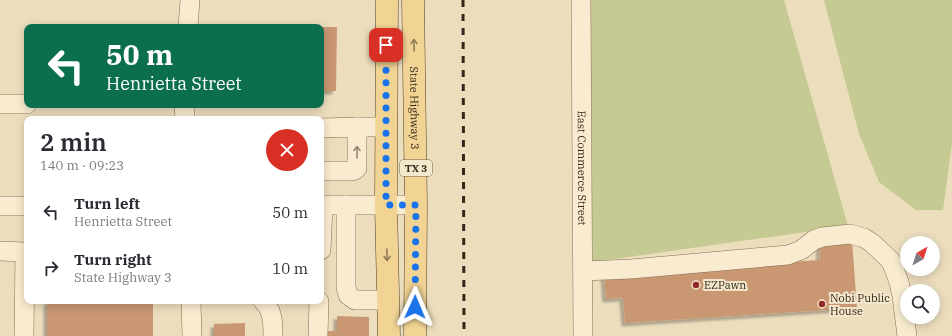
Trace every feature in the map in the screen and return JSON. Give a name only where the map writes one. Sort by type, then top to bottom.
[{"type":"main road","name":"TX 3","points":[[387,0],[386,205],[389,336]]},
{"type":"main road","name":"State Highway 3","points":[[413,0],[416,205],[415,336]]},
{"type":"street","points":[[188,24],[190,0]]},
{"type":"street","name":"East Commerce Street","points":[[581,0],[583,336]]},
{"type":"street","points":[[0,104],[24,104]]},
{"type":"street","points":[[324,171],[352,171],[357,168],[357,127]]},
{"type":"street","points":[[324,128],[386,127]]},
{"type":"street","points":[[324,205],[416,205]]},
{"type":"street","points":[[346,205],[346,287],[348,295]]},
{"type":"street","points":[[0,206],[24,206]]},
{"type":"street","points":[[583,271],[631,269],[788,255],[801,250],[814,240],[822,237],[850,234],[864,238],[872,243],[891,261],[899,282],[902,296],[907,336]]},
{"type":"street","points":[[0,251],[24,251]]},
{"type":"street","points":[[324,297],[348,295],[355,300],[388,300]]},
{"type":"street","points":[[24,336],[25,304]]},
{"type":"street","points":[[191,304],[192,336]]},
{"type":"street","points":[[266,304],[272,316],[273,336]]},
{"type":"street","points":[[318,336],[319,304]]},
{"type":"green space","points":[[586,0],[784,0],[848,226],[593,262]]},
{"type":"green space","points":[[824,0],[952,0],[952,143],[943,210],[916,210],[879,182],[859,134]]},
{"type":"building","points":[[324,27],[337,27],[336,91],[324,91]]},
{"type":"building","points":[[852,240],[857,308],[625,323],[623,298],[606,299],[604,274],[820,260],[819,242]]},
{"type":"building","points":[[47,304],[153,304],[153,336],[47,336]]},
{"type":"building","points":[[337,316],[369,317],[369,336],[327,336],[327,331],[337,331]]},
{"type":"building","points":[[245,323],[245,336],[214,336],[214,324]]},
{"type":"railway","points":[[463,0],[464,336]]},
{"type":"place","name":"EZPawn","points":[[696,285]]},
{"type":"place","name":"Nobi Public House","points":[[822,304]]},
{"type":"route","points":[[386,45],[386,205],[416,205],[415,307]]}]
